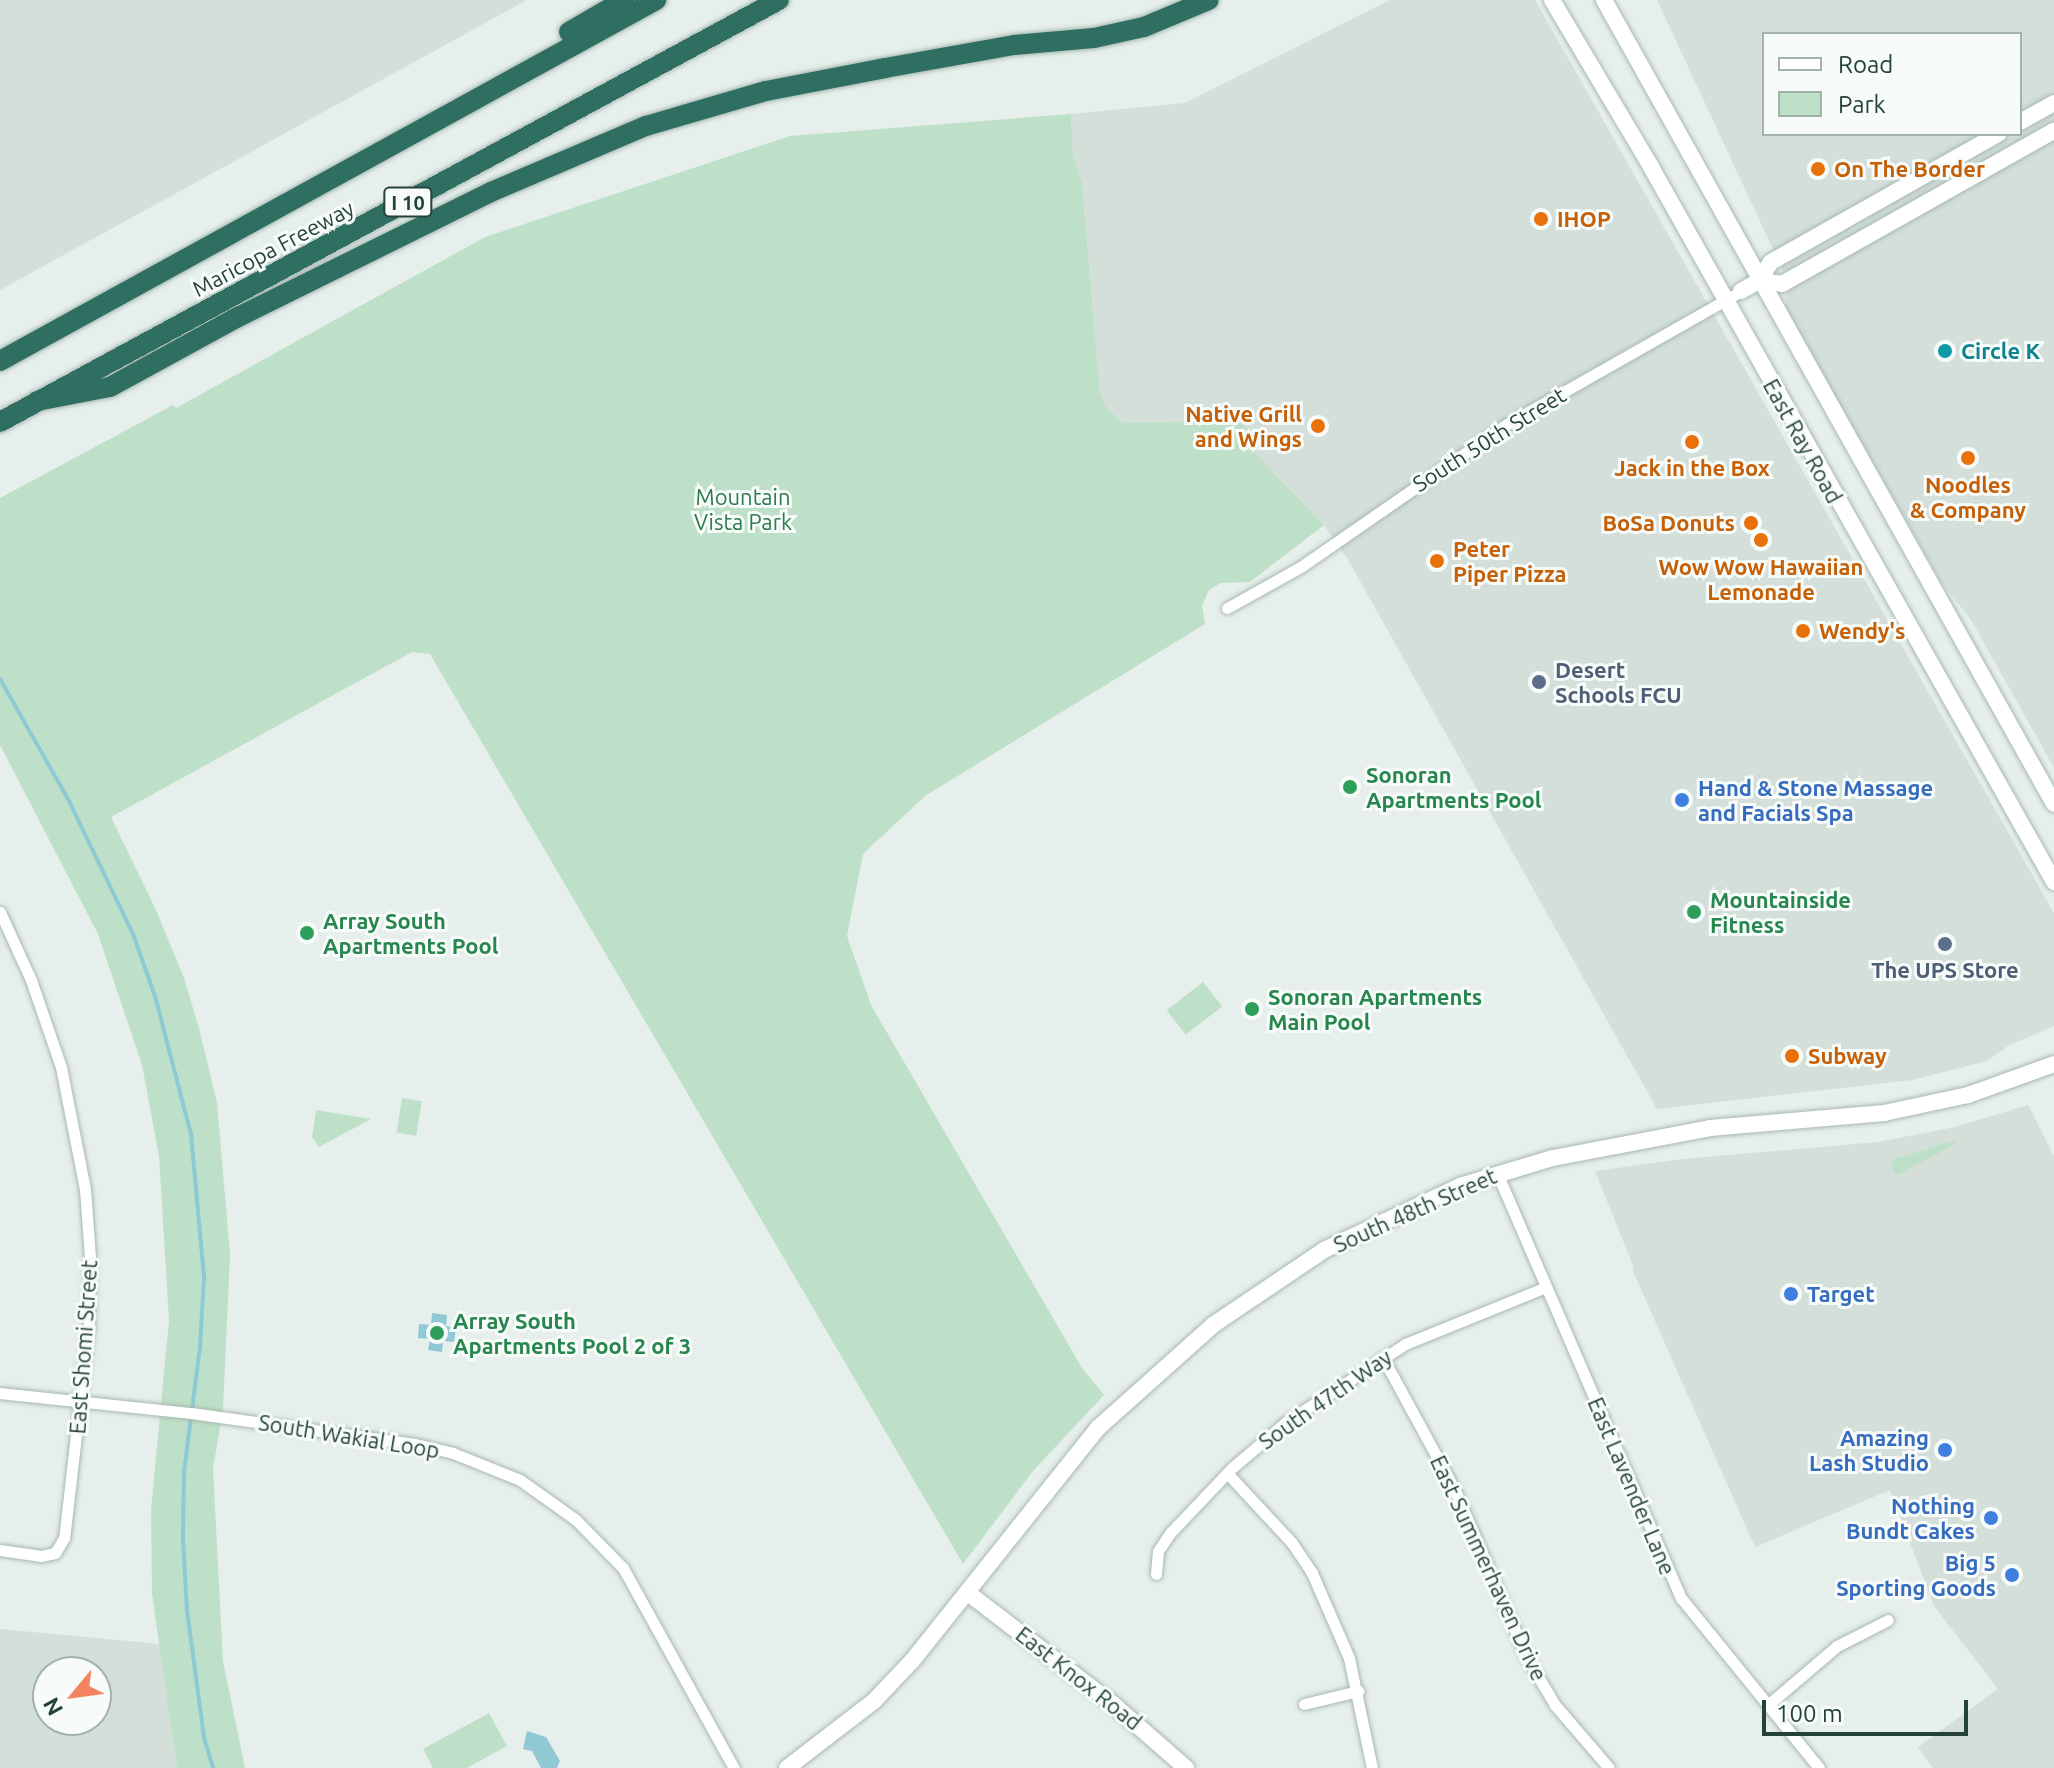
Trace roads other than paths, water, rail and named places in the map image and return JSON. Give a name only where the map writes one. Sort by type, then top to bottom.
[{"type":"highway","points":[[421,129],[624,0]]},
{"type":"highway","name":"Maricopa Freeway","points":[[0,361],[656,0]]},
{"type":"highway","name":"Maricopa Freeway","points":[[0,422],[779,0]]},
{"type":"highway","points":[[37,401],[110,387],[238,317],[491,192],[646,126],[766,91],[811,82],[1014,45],[1094,38],[1131,30],[1209,0]]},
{"type":"main road","name":"East Ray Road","points":[[1552,0],[1651,167],[2054,882]]},
{"type":"main road","name":"East Ray Road","points":[[1604,0],[2054,804]]},
{"type":"main road","points":[[2022,121],[2054,103]]},
{"type":"main road","name":"South 50th Street","points":[[1759,281],[1782,284],[2054,131]]},
{"type":"main road","name":"South 50th Street","points":[[1741,291],[1759,281],[1771,262],[1994,136]]},
{"type":"main road","name":"South 48th Street","points":[[787,1768],[874,1701],[968,1593],[1098,1428],[1213,1325],[1296,1267],[1347,1237],[1497,1173],[1578,1152],[1682,1132],[1854,1116],[1929,1104],[2024,1078],[2054,1064]]},
{"type":"main road","name":"East Knox Road","points":[[968,1593],[1114,1705],[1186,1768]]},
{"type":"street","name":"South 50th Street","points":[[1227,608],[1302,566],[1507,424],[1741,291]]},
{"type":"street","name":"East Shomi Street","points":[[0,912],[49,1029],[80,1161],[90,1257],[89,1323],[64,1538],[55,1553],[41,1556],[0,1550]]},
{"type":"street","name":"East Lavender Lane","points":[[1497,1173],[1681,1598],[1819,1768]]},
{"type":"street","name":"South 47th Way","points":[[1156,1574],[1158,1551],[1171,1532],[1227,1473],[1286,1422],[1383,1358],[1435,1330],[1546,1287]]},
{"type":"street","name":"East Summerhaven Drive","points":[[1383,1358],[1454,1488],[1527,1658],[1555,1705],[1609,1768]]},
{"type":"street","name":"South Wakial Loop","points":[[0,1393],[415,1444],[465,1457],[520,1480],[576,1520],[623,1568],[734,1768]]},
{"type":"street","points":[[1227,1473],[1306,1563],[1349,1658],[1372,1768]]},
{"type":"street","points":[[1769,1704],[1837,1646],[1888,1620]]},
{"type":"street","points":[[1304,1704],[1358,1691]]},
{"type":"water","name":"Array South Apartments Pool 2 of 3","points":[[432,1313],[447,1315],[446,1326],[456,1328],[454,1342],[443,1341],[442,1352],[428,1350],[430,1339],[418,1338],[419,1324],[431,1325]]},
{"type":"water","points":[[527,1731],[546,1737],[560,1761],[557,1768],[541,1768],[532,1751],[523,1749]]},
{"type":"waterway","points":[[0,679],[69,801],[133,934],[155,996],[191,1134],[204,1278],[200,1347],[184,1472],[183,1539],[187,1610],[204,1738],[213,1768]]},
{"type":"place","name":"On The Border","points":[[1818,169]]},
{"type":"place","name":"IHOP","points":[[1541,219]]},
{"type":"place","name":"Circle K","points":[[1945,351]]},
{"type":"place","name":"Native Grill and Wings","points":[[1318,426]]},
{"type":"place","name":"Jack in the Box","points":[[1692,442]]},
{"type":"place","name":"Noodles & Company","points":[[1968,458]]},
{"type":"place","name":"BoSa Donuts","points":[[1751,523]]},
{"type":"place","name":"Wow Wow Hawaiian Lemonade","points":[[1761,540]]},
{"type":"place","name":"Peter Piper Pizza","points":[[1437,561]]},
{"type":"place","name":"Wendy's","points":[[1803,631]]},
{"type":"place","name":"Desert Schools FCU","points":[[1539,682]]},
{"type":"place","name":"Sonoran Apartments Pool","points":[[1350,787]]},
{"type":"place","name":"Hand & Stone Massage and Facials Spa","points":[[1682,800]]},
{"type":"place","name":"Mountainside Fitness","points":[[1694,912]]},
{"type":"place","name":"Array South Apartments Pool","points":[[307,933]]},
{"type":"place","name":"The UPS Store","points":[[1945,944]]},
{"type":"place","name":"Sonoran Apartments Main Pool","points":[[1252,1009]]},
{"type":"place","name":"Subway","points":[[1792,1056]]},
{"type":"place","name":"Target","points":[[1791,1294]]},
{"type":"place","name":"Array South Apartments Pool 2 of 3","points":[[437,1333]]},
{"type":"place","name":"Amazing Lash Studio","points":[[1945,1450]]},
{"type":"place","name":"Nothing Bundt Cakes","points":[[1991,1518]]},
{"type":"place","name":"Big 5 Sporting Goods","points":[[2012,1575]]},
{"type":"park label","name":"Mountain Vista Park","points":[[743,508]]}]
